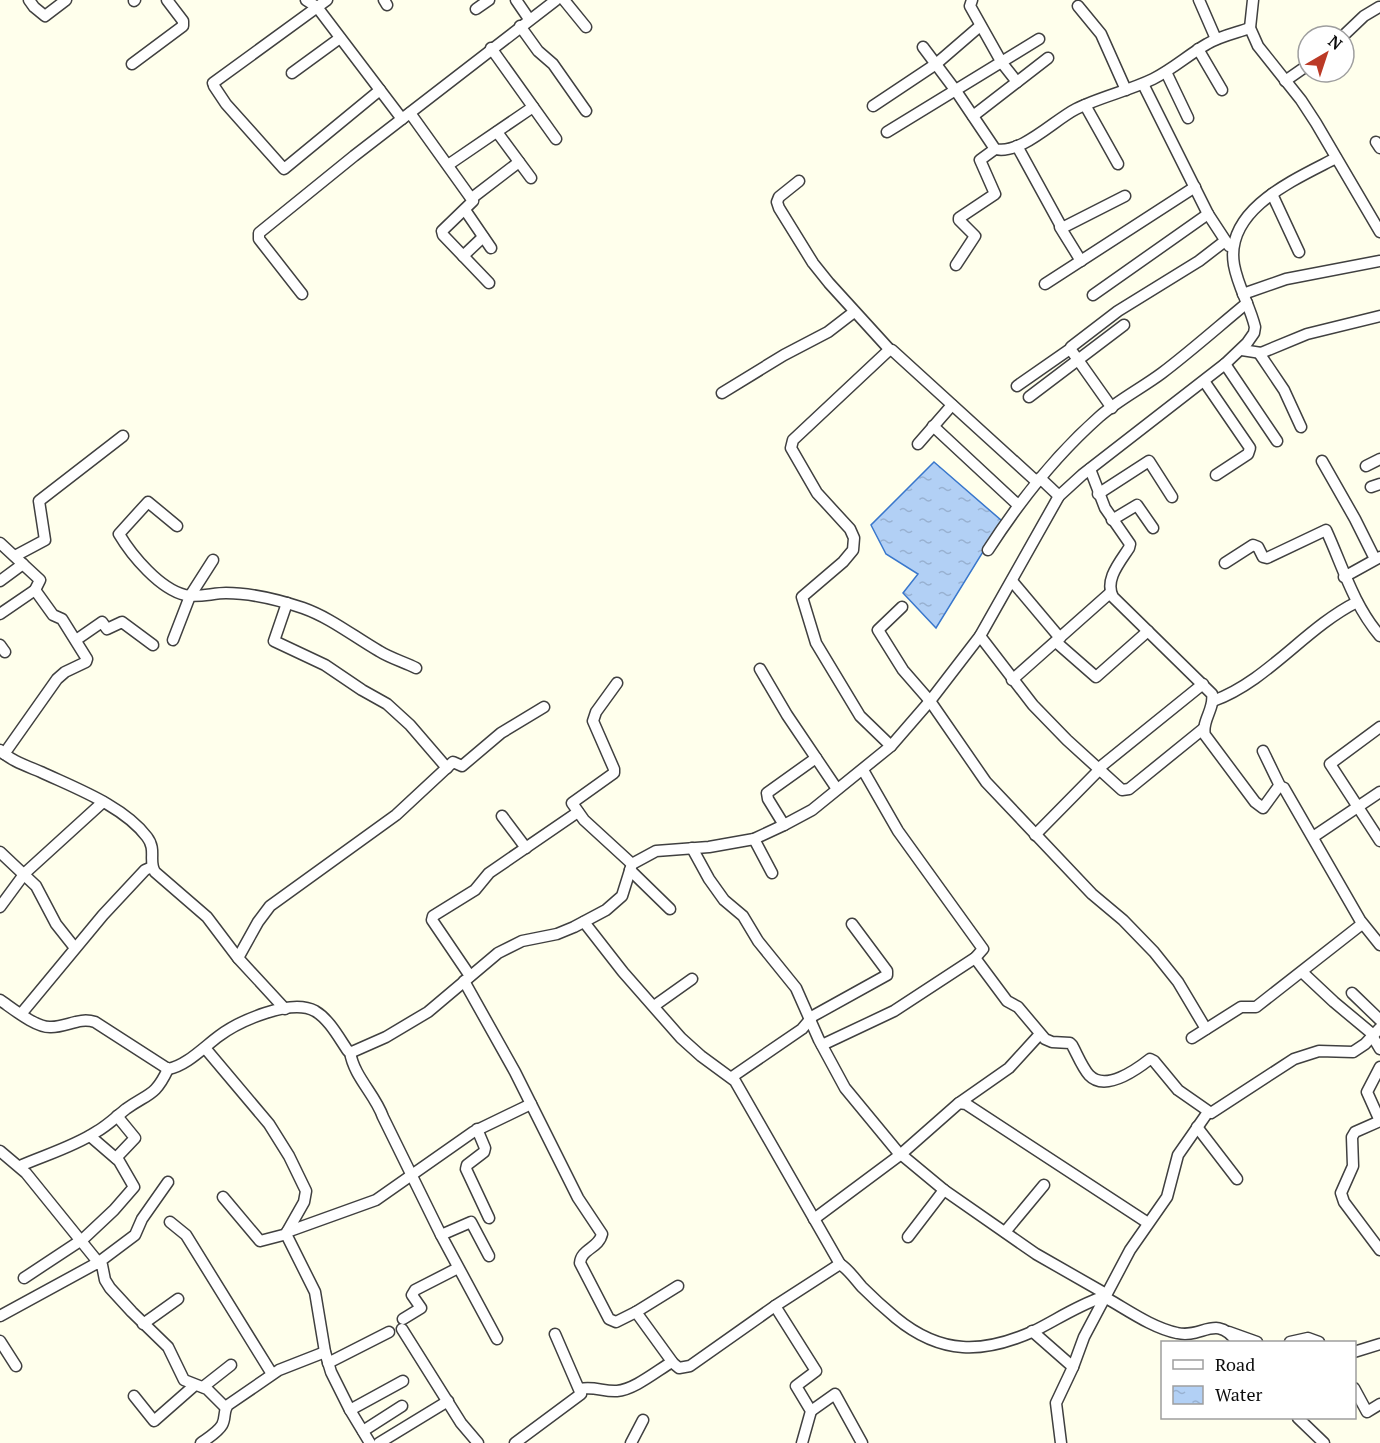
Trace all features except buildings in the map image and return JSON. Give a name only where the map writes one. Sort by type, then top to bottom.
[{"type":"street","points":[[29,0],[45,16],[66,0]]},
{"type":"street","points":[[132,64],[183,26],[183,21],[167,0]]},
{"type":"street","points":[[306,0],[317,7],[380,90],[448,165],[472,198],[472,203],[442,233],[489,283]]},
{"type":"street","points":[[327,0],[214,84],[222,98],[284,169],[380,90]]},
{"type":"street","points":[[476,9],[489,0]]},
{"type":"street","points":[[516,0],[536,49],[553,64],[586,111]]},
{"type":"street","points":[[302,294],[259,239],[258,234],[491,48],[556,0]]},
{"type":"street","points":[[564,0],[586,27]]},
{"type":"street","points":[[972,0],[970,6],[980,26],[1002,63],[1017,82]]},
{"type":"street","points":[[1199,0],[1216,39]]},
{"type":"street","points":[[1253,0],[1251,28],[1264,57],[1300,100],[1379,226]]},
{"type":"street","points":[[1355,24],[1378,5]]},
{"type":"street","points":[[1078,6],[1101,34],[1126,90]]},
{"type":"street","points":[[873,106],[936,64],[980,26]]},
{"type":"street","points":[[956,266],[975,236],[958,219],[995,194],[980,160],[995,149],[1017,146],[1085,105],[1143,84],[1166,72],[1216,39],[1251,28]]},
{"type":"street","points":[[292,73],[340,38]]},
{"type":"street","points":[[887,132],[1039,39]]},
{"type":"street","points":[[923,47],[995,149]]},
{"type":"street","points":[[491,48],[556,139]]},
{"type":"street","points":[[1198,49],[1222,90]]},
{"type":"street","points":[[973,116],[1048,58]]},
{"type":"street","points":[[1166,72],[1188,118]]},
{"type":"street","points":[[1285,81],[1296,73]]},
{"type":"street","points":[[1143,84],[1208,214],[1233,250]]},
{"type":"street","points":[[1085,105],[1118,164]]},
{"type":"street","points":[[448,165],[533,107]]},
{"type":"street","points":[[497,132],[531,178]]},
{"type":"street","points":[[1017,146],[1060,227],[1081,261]]},
{"type":"street","points":[[350,1052],[386,1037],[429,1012],[467,978],[509,946],[558,934],[606,910],[620,898],[631,867],[656,851],[710,847],[754,839],[821,804],[891,746],[930,701],[980,636],[1059,496],[1089,469],[1242,350],[1255,330],[1235,269],[1233,250],[1242,225],[1247,216],[1272,194],[1336,158]]},
{"type":"street","points":[[472,198],[519,162]]},
{"type":"street","points":[[799,181],[779,197],[777,202],[813,263],[890,350],[1059,496]]},
{"type":"street","points":[[1045,284],[1195,187]]},
{"type":"street","points":[[1272,194],[1299,252]]},
{"type":"street","points":[[1060,227],[1065,228],[1125,196]]},
{"type":"street","points":[[465,210],[491,248]]},
{"type":"street","points":[[1093,295],[1208,214]]},
{"type":"street","points":[[463,256],[483,237]]},
{"type":"street","points":[[1017,386],[1070,349],[1118,311],[1199,261],[1226,241]]},
{"type":"street","points":[[988,550],[1018,505],[1091,424],[1164,371],[1245,299],[1286,279],[1380,261]]},
{"type":"street","points":[[722,393],[784,355],[828,332],[854,312]]},
{"type":"street","points":[[1242,350],[1259,353],[1307,334],[1380,316]]},
{"type":"street","points":[[1029,397],[1124,325]]},
{"type":"street","points":[[1070,349],[1112,408]]},
{"type":"street","points":[[890,350],[805,429],[791,444],[791,448],[817,493],[849,529],[854,538],[853,550],[843,562],[802,597],[816,643],[860,716],[891,746]]},
{"type":"street","points":[[1259,353],[1284,390],[1301,427]]},
{"type":"street","points":[[1225,364],[1277,441]]},
{"type":"street","points":[[1204,381],[1250,448],[1248,453],[1216,475]]},
{"type":"street","points":[[918,444],[952,405]]},
{"type":"street","points":[[933,426],[1018,505]]},
{"type":"street","points":[[0,581],[19,560],[45,540],[40,499],[123,436]]},
{"type":"street","points":[[1366,466],[1380,459]]},
{"type":"street","points":[[1098,494],[1149,461],[1172,497]]},
{"type":"street","points":[[1322,461],[1378,558],[1344,578]]},
{"type":"street","points":[[980,636],[1033,705],[1118,789],[1125,790],[1203,729],[1213,701],[1212,694],[1110,592],[1112,576],[1130,545],[1112,520],[1098,494],[1089,469]]},
{"type":"street","points":[[177,526],[147,502],[119,534],[151,574],[173,590],[190,596],[235,593],[287,603],[327,619],[380,652],[416,668]]},
{"type":"street","points":[[1112,520],[1137,505],[1153,528]]},
{"type":"street","points":[[1225,563],[1253,545],[1258,547],[1263,557],[1266,558],[1324,530],[1327,531],[1344,578],[1380,636]]},
{"type":"street","points":[[0,543],[40,580],[35,591],[0,614]]},
{"type":"street","points":[[173,640],[190,596],[213,561]]},
{"type":"street","points":[[1012,581],[1058,640],[1096,677],[1148,631]]},
{"type":"street","points":[[35,591],[53,615],[62,619],[87,661],[65,672],[57,679],[1,752],[103,802],[132,822],[149,839],[153,849],[152,867],[207,916],[238,958],[285,1009]]},
{"type":"street","points":[[1012,680],[1110,592]]},
{"type":"street","points":[[1213,701],[1238,689],[1336,613],[1357,602]]},
{"type":"street","points":[[287,603],[274,641],[326,665],[387,704],[410,725],[447,768]]},
{"type":"street","points":[[902,608],[878,630],[903,670],[930,701],[986,782],[1101,903],[1123,920],[1154,952],[1178,982],[1206,1029]]},
{"type":"street","points":[[76,640],[102,622],[107,629],[122,622],[153,645]]},
{"type":"street","points":[[760,669],[790,720],[837,789]]},
{"type":"street","points":[[617,683],[596,712],[593,721],[614,773],[572,803],[670,909]]},
{"type":"street","points":[[1035,835],[1100,769],[1203,684]]},
{"type":"street","points":[[238,958],[258,922],[270,906],[396,815],[454,762],[462,766],[501,733],[543,707]]},
{"type":"street","points":[[1380,727],[1330,764],[1380,841]]},
{"type":"street","points":[[1203,729],[1207,739],[1260,807],[1265,807],[1280,786]]},
{"type":"street","points":[[1263,751],[1280,786],[1284,788],[1362,924],[1380,945]]},
{"type":"street","points":[[784,825],[768,799],[767,793],[816,758]]},
{"type":"street","points":[[822,1045],[894,1011],[975,958],[982,950],[982,946],[898,831],[863,770]]},
{"type":"street","points":[[1312,837],[1380,792]]},
{"type":"street","points":[[0,907],[24,873],[103,802]]},
{"type":"street","points":[[578,812],[489,873],[477,889],[432,918],[467,978],[573,1189],[602,1234],[599,1242],[582,1254],[580,1266],[609,1319],[616,1322],[678,1286]]},
{"type":"street","points":[[502,816],[526,848]]},
{"type":"street","points":[[754,839],[772,873]]},
{"type":"street","points":[[692,848],[708,879],[724,900],[743,916],[758,941],[796,988],[845,1088],[900,1155],[944,1190],[1046,1260],[1156,1326],[1185,1334],[1217,1328],[1254,1341]]},
{"type":"street","points":[[0,852],[36,886],[56,924],[75,948]]},
{"type":"street","points":[[21,1014],[110,908],[145,870],[152,867]]},
{"type":"street","points":[[584,922],[690,1046],[732,1077],[840,1264],[897,1318],[944,1346],[984,1346],[1005,1342],[1032,1331],[1105,1296]]},
{"type":"street","points":[[732,1077],[802,1029],[816,1014],[886,975],[887,971],[852,924]]},
{"type":"street","points":[[1192,1038],[1241,1007],[1256,1006],[1362,924]]},
{"type":"street","points":[[975,958],[1007,1001],[1018,1007],[1040,1034],[1048,1041],[1070,1042],[1088,1073],[1100,1081],[1111,1080],[1138,1069],[1150,1059],[1178,1090],[1208,1112]]},
{"type":"street","points":[[1302,972],[1378,1024]]},
{"type":"street","points":[[654,1006],[692,980]]},
{"type":"street","points":[[1352,993],[1378,1024],[1380,1049]]},
{"type":"street","points":[[2,1006],[51,1028],[78,1021],[95,1022],[168,1069]]},
{"type":"street","points":[[20,1166],[90,1136],[158,1088],[168,1069],[181,1064],[249,1018],[285,1009],[307,1008],[318,1012],[350,1052],[355,1067],[379,1106],[441,1235],[497,1339]]},
{"type":"street","points":[[1061,1443],[1056,1403],[1084,1337],[1130,1250],[1167,1197],[1178,1155],[1208,1112],[1217,1110],[1302,1055],[1319,1051],[1350,1053],[1358,1050],[1378,1024]]},
{"type":"street","points":[[814,1219],[900,1155],[959,1103],[1009,1068],[1040,1034]]},
{"type":"street","points":[[205,1048],[269,1124],[289,1156],[306,1191],[305,1198],[287,1233],[294,1254],[315,1292],[325,1352],[334,1380],[370,1443]]},
{"type":"street","points":[[1380,1067],[1367,1092],[1380,1121],[1355,1132],[1352,1137],[1353,1166],[1341,1193],[1344,1202],[1380,1250]]},
{"type":"street","points":[[959,1103],[966,1104],[1148,1223]]},
{"type":"street","points":[[223,1197],[260,1240],[287,1233],[376,1200],[477,1130],[531,1104]]},
{"type":"street","points":[[116,1158],[135,1138],[117,1116]]},
{"type":"street","points":[[1197,1127],[1237,1179]]},
{"type":"street","points":[[477,1130],[485,1148],[484,1152],[466,1169],[489,1218]]},
{"type":"street","points":[[24,1278],[80,1241],[114,1210],[134,1187],[116,1158],[90,1136]]},
{"type":"street","points":[[0,1152],[20,1166],[80,1241],[102,1264],[105,1280],[110,1288],[168,1347],[184,1380],[199,1386],[225,1407]]},
{"type":"street","points":[[1,1313],[65,1282],[135,1235],[142,1220],[168,1182]]},
{"type":"street","points":[[1005,1232],[1044,1185]]},
{"type":"street","points":[[908,1237],[944,1190]]},
{"type":"street","points":[[170,1222],[186,1235],[272,1374]]},
{"type":"street","points":[[441,1235],[471,1222],[489,1256]]},
{"type":"street","points":[[636,1312],[672,1362],[679,1368],[690,1366],[775,1306],[840,1264]]},
{"type":"street","points":[[459,1268],[413,1292],[412,1295],[421,1308],[403,1324],[447,1401],[461,1423],[478,1443]]},
{"type":"street","points":[[143,1324],[178,1299]]},
{"type":"street","points":[[775,1306],[816,1371],[796,1386],[811,1411]]},
{"type":"street","points":[[1032,1331],[1073,1367]]},
{"type":"street","points":[[328,1363],[389,1332]]},
{"type":"street","points":[[1229,1332],[1236,1341]]},
{"type":"street","points":[[515,1443],[580,1396],[580,1389],[555,1334]]},
{"type":"street","points":[[1294,1341],[1308,1338],[1316,1341]]},
{"type":"street","points":[[0,1341],[16,1366]]},
{"type":"street","points":[[1356,1351],[1380,1344]]},
{"type":"street","points":[[201,1443],[223,1424],[225,1407],[272,1374],[293,1363],[325,1352]]},
{"type":"street","points":[[580,1389],[590,1387],[615,1391],[625,1390],[672,1362]]},
{"type":"street","points":[[134,1396],[154,1421],[199,1386],[231,1365]]},
{"type":"street","points":[[350,1410],[403,1381]]},
{"type":"street","points":[[1356,1392],[1367,1412],[1380,1404]]},
{"type":"street","points":[[802,1443],[811,1411],[836,1394],[862,1443]]},
{"type":"street","points":[[379,1443],[447,1401]]},
{"type":"street","points":[[363,1431],[402,1406]]},
{"type":"street","points":[[1299,1419],[1324,1443]]},
{"type":"street","points":[[631,1443],[643,1420]]},
{"type":"water","points":[[934,462],[1002,521],[936,628],[903,593],[918,574],[886,554],[871,525]]}]
